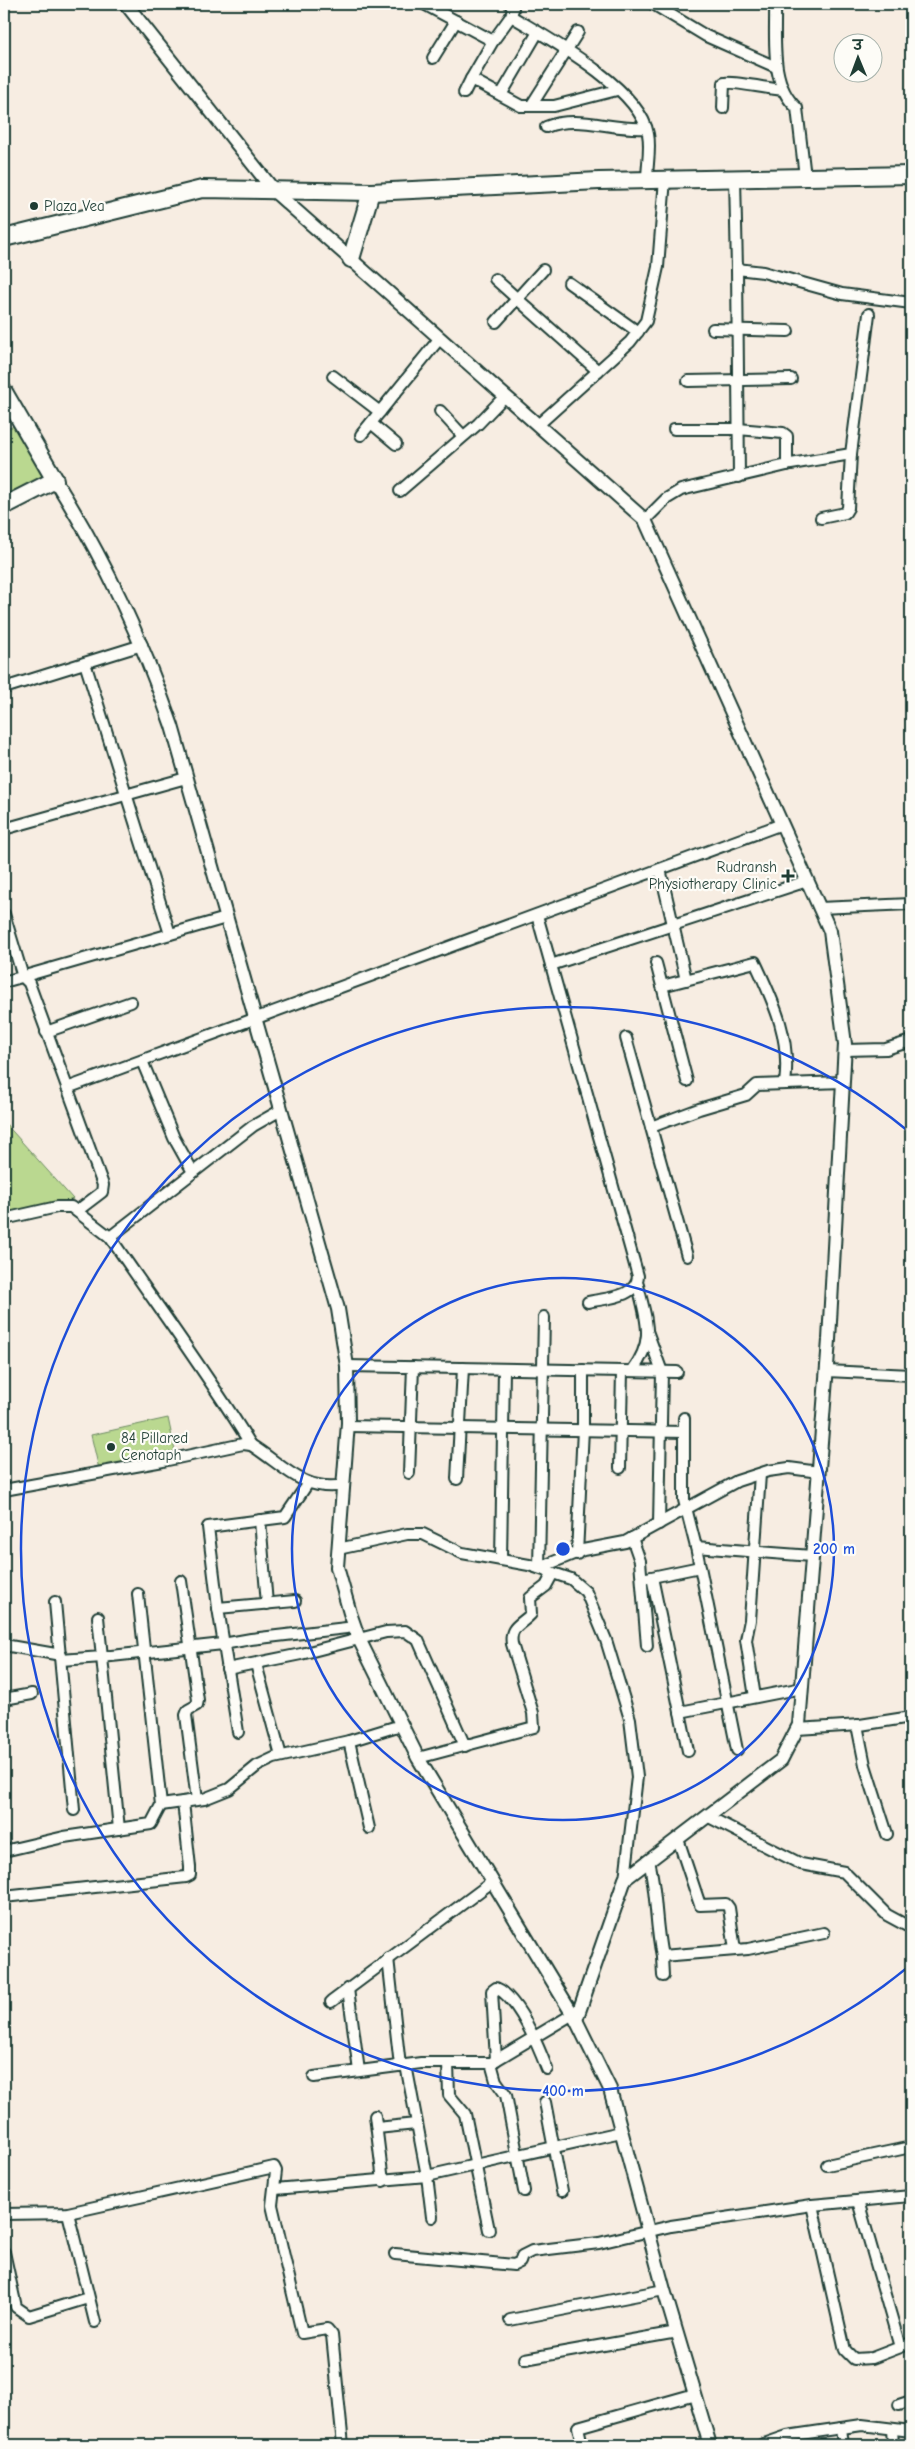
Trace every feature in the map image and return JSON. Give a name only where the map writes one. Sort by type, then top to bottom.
[{"type":"main road","points":[[4,238],[202,190],[371,192],[506,184],[911,175]]},
{"type":"main road","points":[[351,259],[371,192]]},
{"type":"main road","points":[[4,392],[55,480],[4,506]]},
{"type":"street","points":[[126,4],[275,192],[645,520],[830,932],[845,1050],[827,1371],[802,1688],[797,1729],[781,1760],[625,1879]]},
{"type":"street","points":[[424,4],[493,41]]},
{"type":"street","points":[[464,93],[493,41],[511,16],[513,10],[510,4]]},
{"type":"street","points":[[653,4],[706,36],[776,67]]},
{"type":"street","points":[[775,4],[776,67],[782,90],[788,100],[797,108],[805,177]]},
{"type":"street","points":[[511,16],[566,49],[600,74],[635,107],[648,134],[647,180]]},
{"type":"street","points":[[433,58],[456,21]]},
{"type":"street","points":[[501,95],[538,32]]},
{"type":"street","points":[[531,106],[578,32]]},
{"type":"street","points":[[471,79],[521,106],[554,106],[618,90]]},
{"type":"street","points":[[723,108],[724,83],[729,81],[742,85],[782,90]]},
{"type":"street","points":[[546,127],[556,123],[582,122],[631,129],[646,128]]},
{"type":"street","points":[[735,178],[739,477]]},
{"type":"street","points":[[538,425],[630,342],[646,321],[658,268],[665,179]]},
{"type":"street","points":[[737,269],[763,272],[842,294],[911,304]]},
{"type":"street","points":[[496,322],[543,270]]},
{"type":"street","points":[[495,279],[598,371]]},
{"type":"street","points":[[569,283],[638,332]]},
{"type":"street","points":[[821,518],[845,512],[848,508],[851,454],[869,314]]},
{"type":"street","points":[[713,329],[788,331]]},
{"type":"street","points":[[361,435],[440,338]]},
{"type":"street","points":[[333,376],[380,412]]},
{"type":"street","points":[[688,381],[791,379]]},
{"type":"street","points":[[400,491],[464,436],[505,396]]},
{"type":"street","points":[[440,411],[464,436]]},
{"type":"street","points":[[372,423],[396,444]]},
{"type":"street","points":[[674,429],[738,429],[783,433],[787,436],[787,465]]},
{"type":"street","points":[[645,520],[666,498],[680,490],[787,465],[851,454]]},
{"type":"street","points":[[55,480],[84,527],[128,611],[172,726],[338,1309],[347,1366],[348,1426],[337,1567],[357,1633],[418,1758],[574,2017],[610,2089],[664,2290],[710,2445]]},
{"type":"street","points":[[4,688],[142,645]]},
{"type":"street","points":[[85,663],[170,934]]},
{"type":"street","points":[[4,829],[186,778]]},
{"type":"street","points":[[67,1088],[782,824]]},
{"type":"street","points":[[660,869],[686,980]]},
{"type":"street","points":[[551,965],[807,881]]},
{"type":"street","points":[[819,908],[911,904]]},
{"type":"street","points":[[4,914],[23,976],[29,983],[104,1184],[102,1192],[77,1211]]},
{"type":"street","points":[[537,914],[638,1276],[647,1331],[662,1372],[659,1524]]},
{"type":"street","points":[[4,982],[226,918]]},
{"type":"street","points":[[662,986],[755,962],[778,1012],[783,1030],[785,1084]]},
{"type":"street","points":[[656,963],[687,1081]]},
{"type":"street","points":[[46,1032],[131,1002]]},
{"type":"street","points":[[626,1038],[686,1256]]},
{"type":"street","points":[[845,1050],[886,1049],[911,1041]]},
{"type":"street","points":[[142,1061],[174,1138],[193,1172]]},
{"type":"street","points":[[651,1127],[699,1109],[746,1095],[757,1085],[843,1082]]},
{"type":"street","points":[[110,1237],[253,1126],[281,1110]]},
{"type":"street","points":[[4,1219],[57,1206],[71,1207],[77,1211],[110,1237],[227,1405],[251,1445],[294,1477],[328,1488],[344,1486]]},
{"type":"street","points":[[588,1302],[620,1295],[634,1289],[638,1285]]},
{"type":"street","points":[[539,1568],[544,1317]]},
{"type":"street","points":[[620,1468],[620,1430],[627,1371],[645,1351],[647,1331]]},
{"type":"street","points":[[347,1366],[677,1372]]},
{"type":"street","points":[[409,1473],[409,1427],[413,1367]]},
{"type":"street","points":[[457,1479],[463,1368]]},
{"type":"street","points":[[501,1560],[504,1368]]},
{"type":"street","points":[[577,1554],[583,1429],[582,1370]]},
{"type":"street","points":[[827,1371],[911,1375]]},
{"type":"street","points":[[684,1418],[686,1510],[696,1547],[737,1750]]},
{"type":"street","points":[[348,1426],[684,1432]]},
{"type":"street","points":[[4,1490],[163,1461],[243,1444],[251,1445]]},
{"type":"street","points":[[539,1568],[583,1550],[625,1542],[737,1481],[789,1468],[819,1472]]},
{"type":"street","points":[[755,1697],[746,1640],[750,1620],[760,1474]]},
{"type":"street","points":[[238,1732],[223,1644],[208,1527],[285,1517],[308,1482]]},
{"type":"street","points":[[260,1520],[266,1604]]},
{"type":"street","points":[[314,2077],[403,2066],[493,2062],[574,2017],[625,1879],[637,1777],[630,1719],[606,1640],[586,1592],[572,1579],[539,1568],[462,1553],[423,1534],[407,1534],[338,1549]]},
{"type":"street","points":[[632,1538],[640,1562],[647,1646]]},
{"type":"street","points":[[696,1547],[812,1556]]},
{"type":"street","points":[[641,1579],[700,1567]]},
{"type":"street","points":[[418,1758],[524,1731],[536,1725],[512,1644],[511,1633],[516,1624],[531,1614],[530,1598],[546,1586],[553,1573]]},
{"type":"street","points":[[652,1576],[688,1751]]},
{"type":"street","points":[[181,1582],[198,1700],[197,1705],[188,1710],[186,1722],[197,1800]]},
{"type":"street","points":[[4,1851],[64,1836],[151,1824],[161,1805],[138,1594]]},
{"type":"street","points":[[218,1608],[295,1601]]},
{"type":"street","points":[[55,1602],[74,1810]]},
{"type":"street","points":[[98,1617],[119,1828]]},
{"type":"street","points":[[4,1645],[61,1658],[102,1657],[190,1648],[252,1639],[398,1629],[412,1634],[418,1640],[465,1746]]},
{"type":"street","points":[[227,1670],[256,1664],[357,1633]]},
{"type":"street","points":[[256,1664],[281,1756]]},
{"type":"street","points":[[680,1712],[802,1688]]},
{"type":"street","points":[[4,1699],[32,1694]]},
{"type":"street","points":[[797,1729],[857,1725],[911,1717]]},
{"type":"street","points":[[161,1805],[197,1800],[229,1789],[257,1766],[281,1756],[349,1741],[401,1725]]},
{"type":"street","points":[[857,1725],[865,1765],[887,1834]]},
{"type":"street","points":[[349,1741],[369,1828]]},
{"type":"street","points":[[4,1897],[186,1877],[190,1875],[183,1802]]},
{"type":"street","points":[[706,1816],[801,1864],[844,1872],[887,1915],[911,1928]]},
{"type":"street","points":[[678,1839],[700,1905],[726,1904],[729,1908],[735,1950]]},
{"type":"street","points":[[648,1861],[656,1898],[657,1933],[662,1956],[663,1976]]},
{"type":"street","points":[[331,2002],[492,1882]]},
{"type":"street","points":[[662,1956],[735,1950],[824,1933]]},
{"type":"street","points":[[388,1958],[403,2066],[427,2176],[432,2216]]},
{"type":"street","points":[[524,2191],[506,2095],[496,2081],[493,2062],[492,1991],[496,1988],[510,1999],[535,2037],[547,2069]]},
{"type":"street","points":[[348,1989],[359,2071]]},
{"type":"street","points":[[448,2063],[450,2095],[464,2114],[489,2230]]},
{"type":"street","points":[[545,2102],[552,2148],[562,2191]]},
{"type":"street","points":[[375,2116],[383,2181]]},
{"type":"street","points":[[377,2128],[416,2124]]},
{"type":"street","points":[[275,2189],[427,2176],[621,2132]]},
{"type":"street","points":[[827,2165],[911,2146]]},
{"type":"street","points":[[4,2214],[68,2212],[184,2188],[272,2167],[276,2171],[272,2205],[302,2332],[327,2329],[332,2334],[343,2445]]},
{"type":"street","points":[[395,2254],[514,2265],[520,2262],[522,2256],[532,2251],[599,2243],[649,2233],[671,2226],[812,2205],[911,2196]]},
{"type":"street","points":[[858,2201],[900,2347]]},
{"type":"street","points":[[812,2205],[845,2350],[854,2359],[863,2360],[911,2343]]},
{"type":"street","points":[[68,2212],[95,2322]]},
{"type":"street","points":[[4,2252],[9,2300],[29,2316],[88,2298]]},
{"type":"street","points":[[510,2320],[664,2290]]},
{"type":"street","points":[[525,2359],[677,2332]]},
{"type":"street","points":[[582,2445],[578,2427],[694,2394]]},
{"type":"street","points":[[899,2405],[911,2401]]},
{"type":"street","points":[[761,2445],[794,2440],[841,2428],[862,2425],[911,2431]]},
{"type":"street","points":[[841,2428],[842,2445]]},
{"type":"street","points":[[892,2429],[893,2445]]},
{"type":"green space","points":[[22,423],[55,480],[4,505],[4,430]]},
{"type":"green space","points":[[4,1122],[73,1199],[22,1216],[4,1219]]},
{"type":"green space","points":[[168,1418],[175,1451],[99,1469],[91,1435]]},
{"type":"place","name":"Plaza Vea","points":[[34,206]]},
{"type":"place","name":"Rudransh Physiotherapy Clinic","points":[[788,876]]},
{"type":"place","name":"84 Pillared Cenotaph","points":[[111,1447]]}]
